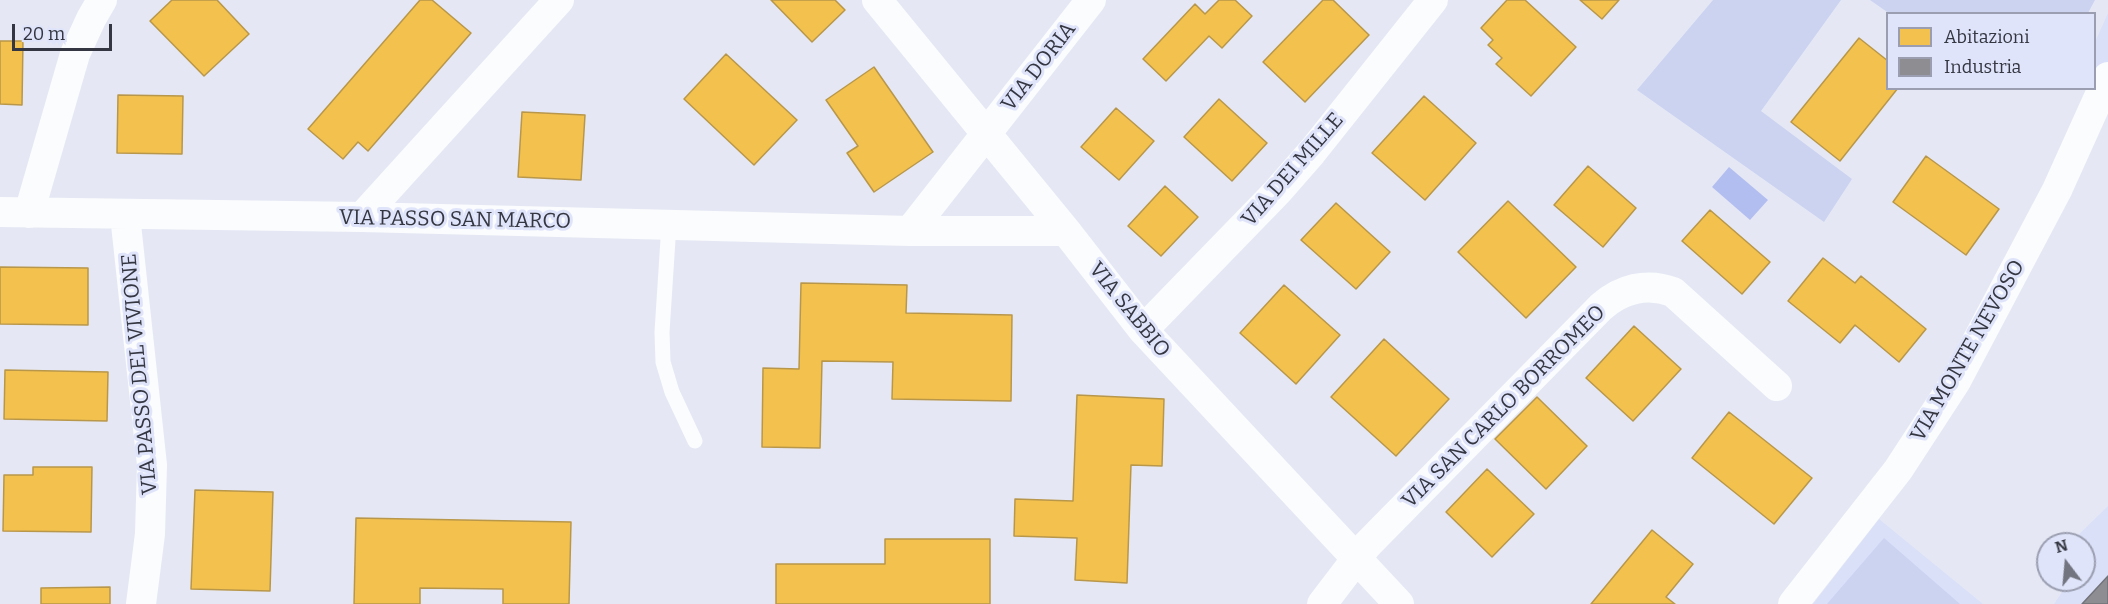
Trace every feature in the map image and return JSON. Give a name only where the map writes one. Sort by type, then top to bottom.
[{"type":"street","points":[[14,213],[75,54],[90,19],[102,0]]},
{"type":"street","points":[[362,218],[559,0]]},
{"type":"street","name":"VIA SABBIO","points":[[877,0],[1066,231],[1143,330],[1399,604]]},
{"type":"street","name":"VIA DORIA","points":[[986,132],[1091,0]]},
{"type":"street","name":"VIA DEI MILLE","points":[[1143,330],[1277,192],[1312,152],[1433,0]]},
{"type":"street","name":"VIA MONTE NEVOSO","points":[[1793,604],[1898,470],[1956,381],[2057,190],[2108,77]]},
{"type":"street","points":[[910,231],[986,132]]},
{"type":"street","name":"VIA PASSO SAN MARCO","points":[[14,213],[669,224],[910,231],[1066,231]]},
{"type":"street","name":"VIA PASSO DEL VIVIONE","points":[[125,215],[152,465],[150,534],[141,604]]},
{"type":"street","name":"VIA SAN CARLO BORROMEO","points":[[1322,604],[1376,536],[1601,307],[1616,296],[1627,291],[1650,287],[1673,292],[1777,386]]},
{"type":"lane","points":[[669,224],[662,332],[663,355],[672,392],[695,441]]},
{"type":"shaded area","points":[[1713,0],[1841,0],[1761,111],[1852,179],[1824,222],[1637,90]]},
{"type":"shaded area","points":[[1870,0],[2095,0],[2089,12],[1887,12]]},
{"type":"shaded area","points":[[2108,13],[2108,98],[2096,89],[2096,40]]},
{"type":"shaded area","points":[[2108,506],[2108,604],[2054,604],[2062,592],[2096,592],[2096,532],[2081,532]]},
{"type":"shaded area","points":[[1879,519],[1983,604],[1813,604]]},
{"type":"shaded area","points":[[1884,538],[1960,604],[1827,604]]},
{"type":"water","points":[[1729,167],[1768,200],[1750,220],[1712,187]]},
{"type":"building: Abitazioni","points":[[172,0],[217,0],[249,34],[204,76],[150,21]]},
{"type":"building: Abitazioni","points":[[420,0],[432,0],[471,33],[368,151],[358,142],[343,159],[308,129]]},
{"type":"building: Abitazioni","points":[[771,0],[835,0],[845,10],[812,42]]},
{"type":"building: Abitazioni","points":[[1219,0],[1235,0],[1252,16],[1222,48],[1209,36],[1166,81],[1143,59],[1195,4],[1205,14]]},
{"type":"building: Abitazioni","points":[[1323,0],[1333,0],[1369,35],[1305,102],[1263,62]]},
{"type":"building: Abitazioni","points":[[1507,0],[1525,0],[1576,47],[1531,96],[1496,64],[1502,58],[1488,45],[1493,40],[1481,28]]},
{"type":"building: Abitazioni","points":[[1580,0],[1619,0],[1602,19]]},
{"type":"building: Abitazioni","points":[[1859,38],[1886,59],[1886,90],[1896,90],[1840,161],[1791,122]]},
{"type":"building: Abitazioni","points":[[0,41],[23,41],[22,105],[0,104]]},
{"type":"building: Abitazioni","points":[[726,54],[797,120],[754,165],[684,99]]},
{"type":"building: Abitazioni","points":[[874,67],[933,152],[874,192],[847,153],[858,146],[826,100]]},
{"type":"building: Abitazioni","points":[[118,95],[183,96],[182,154],[117,153]]},
{"type":"building: Abitazioni","points":[[1424,96],[1476,143],[1425,200],[1372,153]]},
{"type":"building: Abitazioni","points":[[1219,99],[1267,143],[1232,181],[1184,137]]},
{"type":"building: Abitazioni","points":[[1116,108],[1154,141],[1119,180],[1081,147]]},
{"type":"building: Abitazioni","points":[[522,112],[585,115],[581,180],[518,177]]},
{"type":"building: Abitazioni","points":[[1926,156],[1999,209],[1966,255],[1893,202]]},
{"type":"building: Abitazioni","points":[[1588,166],[1636,208],[1603,247],[1554,205]]},
{"type":"building: Abitazioni","points":[[1165,186],[1198,217],[1161,256],[1128,226]]},
{"type":"building: Abitazioni","points":[[1508,201],[1576,267],[1526,318],[1458,252]]},
{"type":"building: Abitazioni","points":[[1336,203],[1390,252],[1356,289],[1301,240]]},
{"type":"building: Abitazioni","points":[[1710,210],[1770,262],[1742,294],[1682,241]]},
{"type":"building: Abitazioni","points":[[1823,258],[1855,283],[1861,276],[1926,329],[1899,362],[1855,325],[1840,343],[1788,301]]},
{"type":"building: Abitazioni","points":[[0,267],[88,268],[88,325],[0,324]]},
{"type":"building: Abitazioni","points":[[801,283],[907,285],[906,313],[1012,315],[1011,401],[892,399],[893,362],[822,361],[820,448],[762,447],[763,368],[799,369]]},
{"type":"building: Abitazioni","points":[[1284,285],[1340,335],[1296,384],[1240,333]]},
{"type":"building: Abitazioni","points":[[1634,326],[1681,369],[1633,421],[1586,378]]},
{"type":"building: Abitazioni","points":[[1384,339],[1449,399],[1396,456],[1331,397]]},
{"type":"building: Abitazioni","points":[[5,370],[108,372],[107,421],[4,419]]},
{"type":"building: Abitazioni","points":[[1077,395],[1164,399],[1162,466],[1131,465],[1127,583],[1075,580],[1077,538],[1014,536],[1015,499],[1073,501]]},
{"type":"building: Abitazioni","points":[[1537,397],[1587,446],[1546,489],[1495,439]]},
{"type":"building: Abitazioni","points":[[1729,412],[1812,478],[1774,524],[1692,458]]},
{"type":"building: Abitazioni","points":[[33,467],[92,467],[91,532],[3,531],[4,475],[33,475]]},
{"type":"building: Abitazioni","points":[[1487,469],[1534,514],[1492,557],[1446,512]]},
{"type":"building: Abitazioni","points":[[195,490],[273,492],[270,591],[191,589]]},
{"type":"building: Abitazioni","points":[[356,518],[571,522],[569,604],[503,604],[503,589],[420,588],[420,604],[354,604]]},
{"type":"building: Abitazioni","points":[[1652,530],[1693,564],[1666,597],[1675,604],[1591,604]]},
{"type":"building: Abitazioni","points":[[885,539],[990,539],[990,604],[776,604],[776,564],[885,564]]},
{"type":"building: Abitazioni","points":[[110,587],[110,604],[41,604],[41,588]]},
{"type":"building: Industria","points":[[2108,576],[2108,604],[2082,604],[2093,592],[2096,592],[2096,589]]}]
